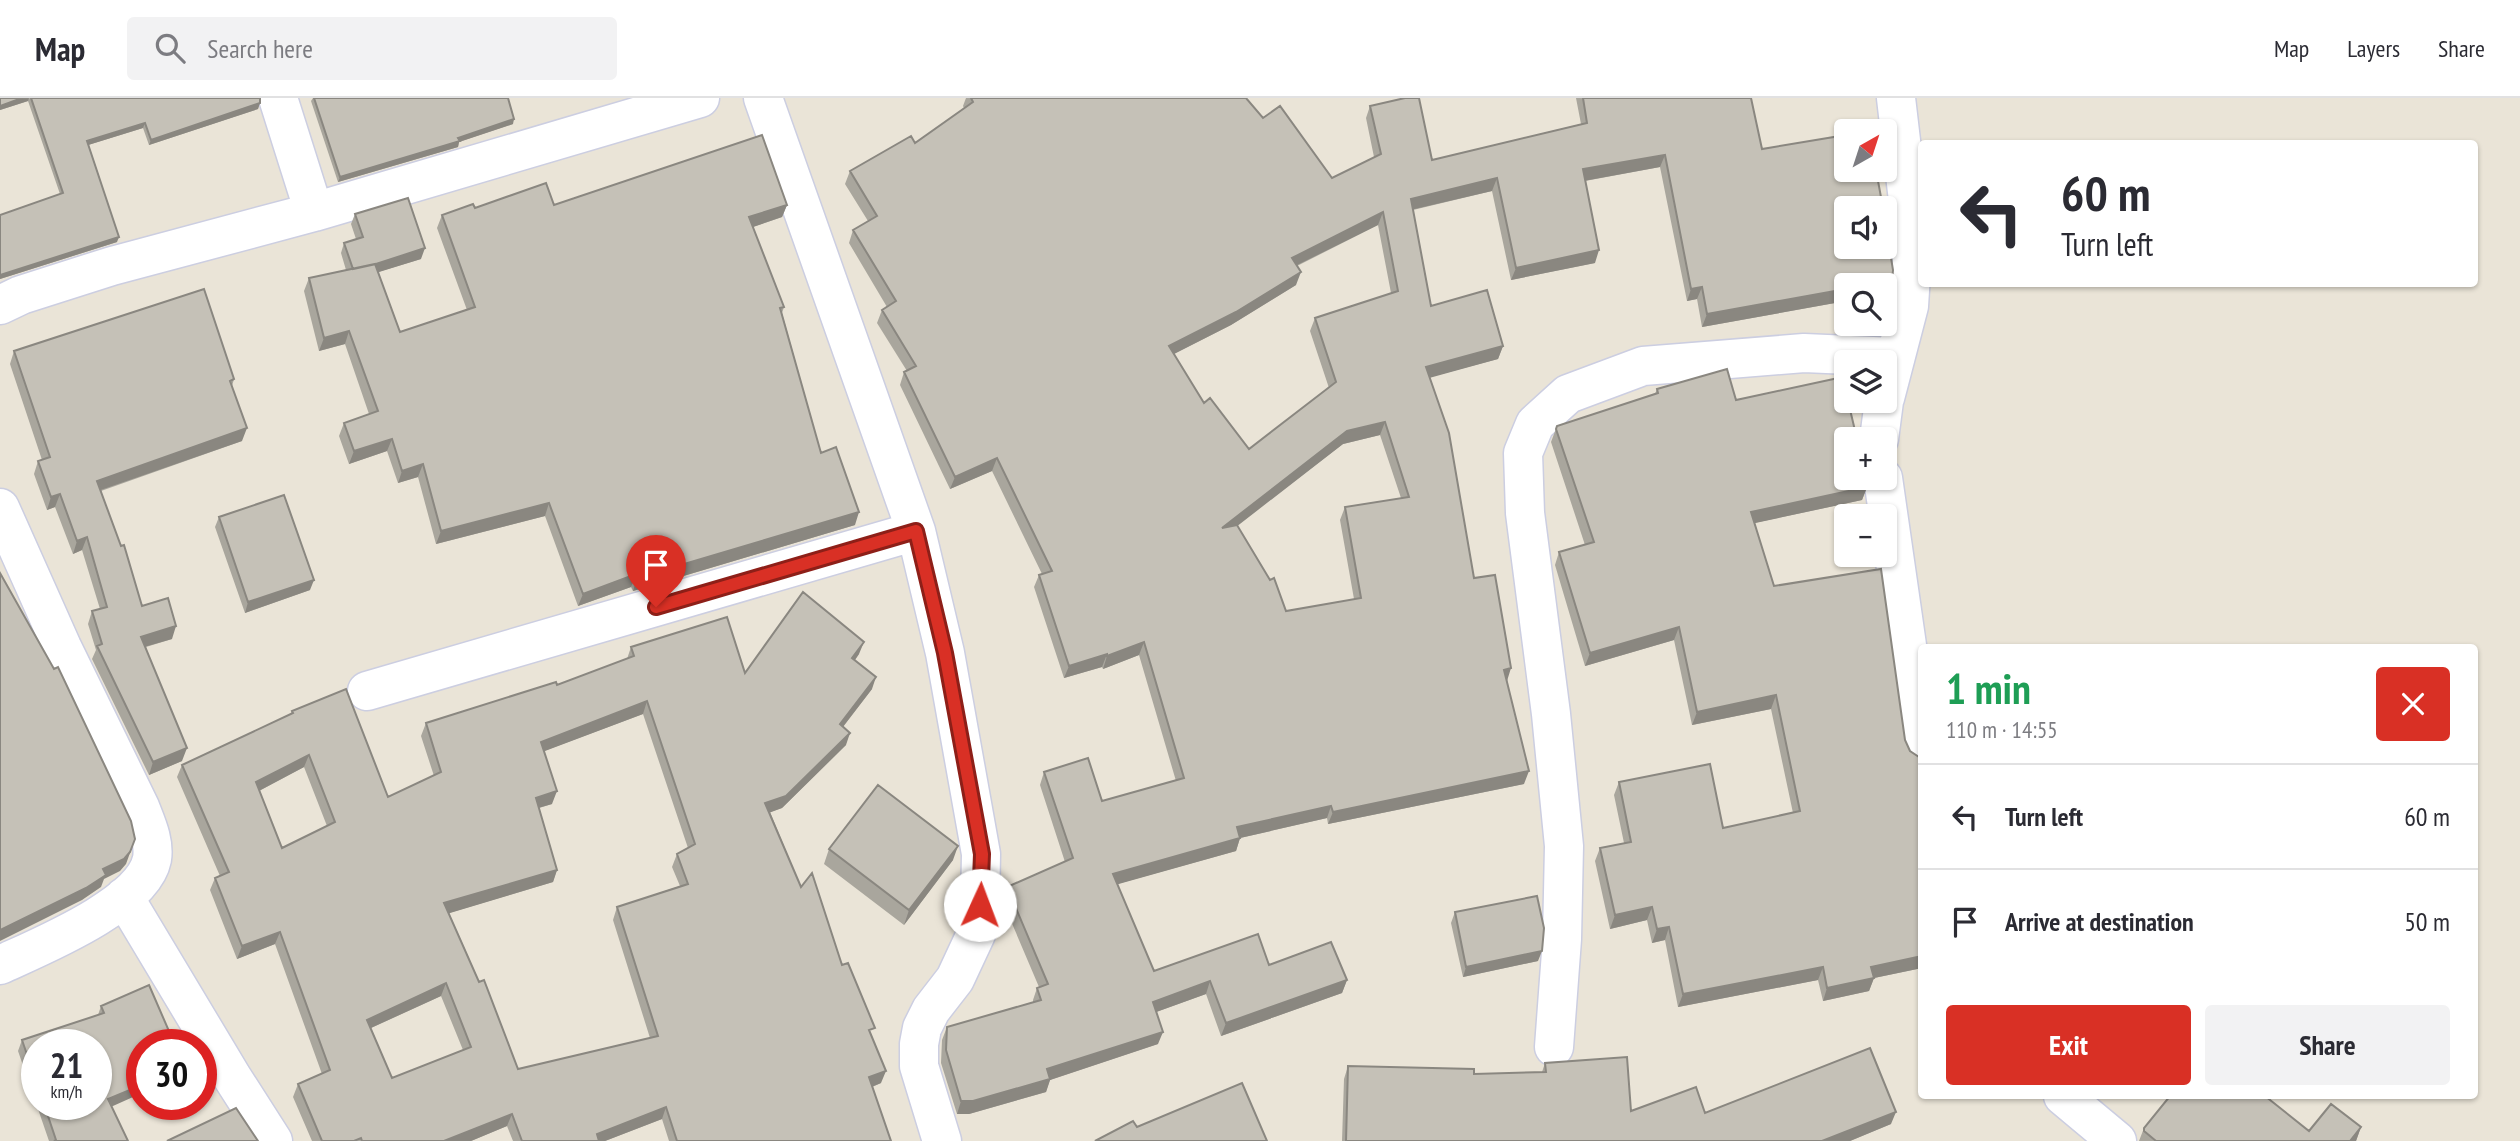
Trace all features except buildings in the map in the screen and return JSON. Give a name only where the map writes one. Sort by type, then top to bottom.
[{"type":"street","points":[[278,98],[314,212]]},
{"type":"street","points":[[0,305],[21,295],[112,266],[314,212],[700,98]]},
{"type":"street","points":[[764,98],[916,531],[945,653],[982,854],[976,934],[955,979],[922,1028],[919,1044],[919,1066],[942,1141]]},
{"type":"street","points":[[1896,98],[1913,243],[1909,306],[1897,350]]},
{"type":"street","points":[[1554,1047],[1562,939],[1564,846],[1551,714],[1525,513],[1523,453],[1535,424],[1568,394],[1643,366],[1804,353],[1834,354]]},
{"type":"street","points":[[1884,490],[1918,723]]},
{"type":"street","points":[[0,508],[62,647],[149,830],[152,847],[152,860],[146,875],[124,897],[71,933],[0,965]]},
{"type":"street","points":[[367,691],[916,531]]},
{"type":"street","points":[[124,897],[273,1141]]},
{"type":"street","points":[[2067,1099],[2117,1141]]},
{"type":"route","points":[[656,607],[916,531],[945,653],[982,854],[980,905]]}]
